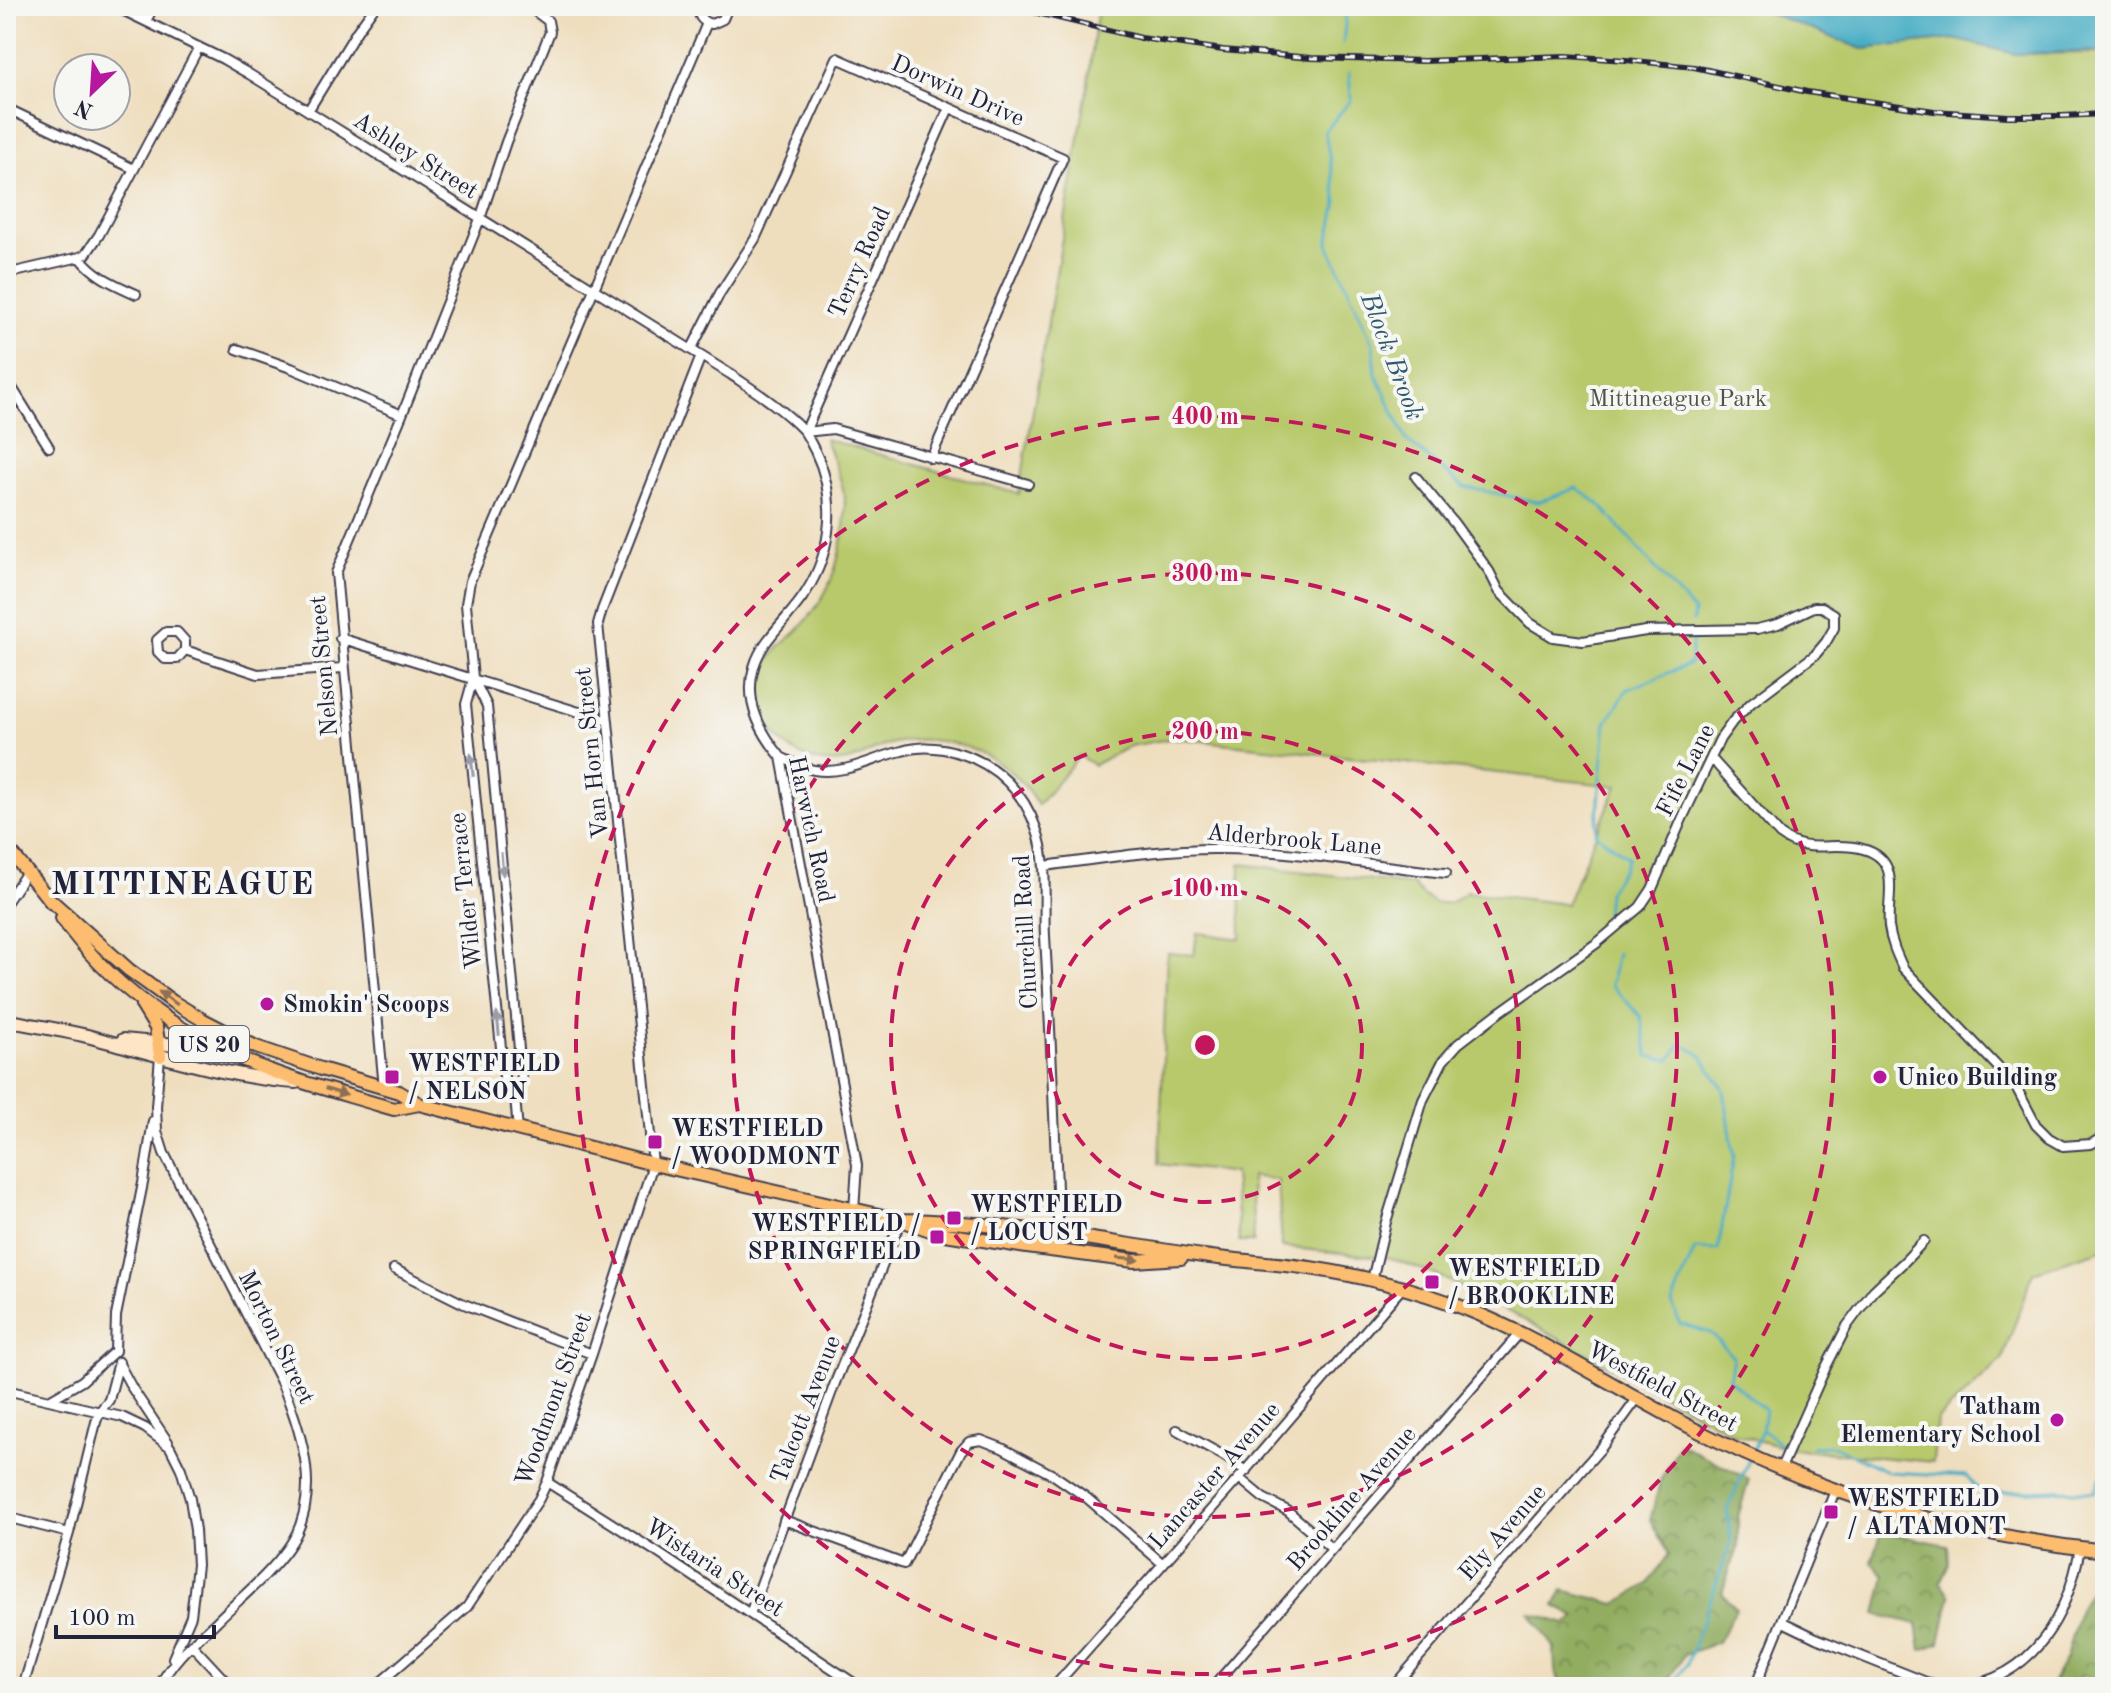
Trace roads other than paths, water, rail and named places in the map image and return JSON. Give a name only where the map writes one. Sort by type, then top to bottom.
[{"type":"main road","name":"Westfield Street","points":[[6,846],[104,968],[166,1018],[219,1049],[262,1068],[394,1109],[419,1104]]},
{"type":"main road","name":"Westfield Street","points":[[47,897],[129,970],[203,1020],[266,1051],[399,1092],[419,1104],[653,1164],[901,1220],[939,1233],[1134,1261],[1204,1256]]},
{"type":"main road","points":[[133,993],[151,1019],[160,1050]]},
{"type":"main road","points":[[6,1020],[160,1050],[270,1080],[304,1082]]},
{"type":"main road","points":[[160,1050],[219,1049]]},
{"type":"main road","name":"Westfield Street","points":[[901,1220],[939,1221],[1059,1235],[1294,1266],[1402,1288],[1466,1309],[1751,1457],[1835,1491],[1962,1527],[2105,1551]]},
{"type":"street","name":"Ashley Street","points":[[114,6],[236,67],[691,350]]},
{"type":"street","points":[[146,21],[154,6]]},
{"type":"street","points":[[308,111],[375,6]]},
{"type":"street","name":"Nelson Street","points":[[384,1088],[336,573],[480,219],[506,142],[550,32],[548,21],[528,6]]},
{"type":"street","points":[[699,6],[700,16],[707,23],[717,23],[723,19],[725,6]]},
{"type":"street","name":"Wilder Terrace","points":[[515,1097],[505,1087],[466,704],[473,678],[466,604],[470,581],[707,23]]},
{"type":"street","points":[[6,274],[86,254],[199,47]]},
{"type":"street","name":"Dorwin Drive","points":[[691,350],[710,310],[755,239],[837,58],[1063,158],[931,458]]},
{"type":"street","points":[[6,108],[134,169]]},
{"type":"street","name":"Terry Road","points":[[805,432],[949,108]]},
{"type":"street","points":[[80,257],[99,276],[136,294]]},
{"type":"street","points":[[237,349],[402,415]]},
{"type":"street","name":"Harwich Road","points":[[691,350],[748,386],[805,432],[825,475],[829,515],[827,540],[820,564],[797,606],[757,657],[751,681],[752,703],[758,722],[781,757],[857,1165],[854,1211]]},
{"type":"street","name":"Van Horn Street","points":[[653,1164],[599,630],[600,615],[701,356]]},
{"type":"street","points":[[6,378],[49,447]]},
{"type":"street","points":[[805,432],[833,429],[1028,484]]},
{"type":"street","name":"Fife Lane","points":[[1372,1280],[1423,1100],[1443,1061],[1458,1044],[1487,1021],[1597,943],[1640,907],[1652,889],[1720,739],[1751,703],[1815,655],[1834,628],[1834,614],[1822,607],[1814,607],[1778,624],[1757,629],[1646,631],[1583,641],[1553,637],[1525,618],[1499,591],[1489,571],[1416,477]]},
{"type":"street","points":[[340,638],[608,721]]},
{"type":"street","points":[[185,650],[258,674],[343,668]]},
{"type":"street","name":"Wilder Terrace","points":[[473,678],[487,706],[522,1081],[515,1097],[518,1131]]},
{"type":"street","name":"Churchill Road","points":[[781,757],[813,770],[830,771],[867,764],[900,751],[923,747],[955,752],[980,761],[1006,780],[1027,809],[1039,838],[1044,866],[1043,907],[1052,1045],[1059,1251]]},
{"type":"street","points":[[1711,758],[1780,835],[1791,843],[1804,847],[1857,847],[1879,855],[1889,872],[1889,926],[1894,949],[1903,968],[2015,1085],[2036,1125],[2049,1138],[2063,1146],[2091,1144],[2105,1136]]},
{"type":"street","points":[[479,834],[499,831]]},
{"type":"street","name":"Alderbrook Lane","points":[[1044,866],[1136,854],[1219,849],[1446,873]]},
{"type":"street","points":[[6,903],[27,872]]},
{"type":"street","points":[[492,964],[511,963]]},
{"type":"street","points":[[160,1050],[156,1105],[116,1316],[115,1351],[132,1388],[181,1469],[195,1530],[197,1565],[191,1616],[166,1673]]},
{"type":"street","name":"Morton Street","points":[[156,1105],[157,1131],[164,1153],[282,1384],[292,1409],[308,1482],[304,1516],[289,1547],[262,1577],[178,1656],[159,1687]]},
{"type":"street","name":"Woodmont Street","points":[[375,1687],[467,1607],[539,1499],[592,1354],[653,1164]]},
{"type":"street","name":"Talcott Avenue","points":[[750,1614],[835,1383],[901,1220]]},
{"type":"street","points":[[1780,1470],[1847,1326],[1873,1291],[1924,1241]]},
{"type":"street","points":[[394,1269],[464,1304],[592,1354]]},
{"type":"street","name":"Lancaster Avenue","points":[[1054,1687],[1402,1288]]},
{"type":"street","name":"Brookline Avenue","points":[[1213,1687],[1519,1334]]},
{"type":"street","points":[[50,1399],[82,1381],[115,1351]]},
{"type":"street","points":[[23,1687],[69,1533],[96,1422],[109,1400],[119,1362]]},
{"type":"street","points":[[6,1390],[122,1417],[140,1425],[170,1447]]},
{"type":"street","name":"Ely Avenue","points":[[1393,1687],[1602,1447],[1637,1399]]},
{"type":"street","points":[[1177,1430],[1224,1456],[1263,1498],[1288,1511],[1332,1549]]},
{"type":"street","points":[[784,1520],[904,1564],[961,1451],[975,1439],[1002,1448],[1067,1483],[1163,1564]]},
{"type":"street","name":"Wistaria Street","points":[[547,1482],[860,1687]]},
{"type":"street","points":[[1755,1687],[1835,1491]]},
{"type":"street","points":[[6,1517],[69,1533]]},
{"type":"street","points":[[1960,1687],[2002,1674],[2019,1664],[2039,1645],[2063,1605],[2073,1580],[2080,1548]]},
{"type":"street","points":[[1783,1622],[1926,1682],[1950,1687]]},
{"type":"street","points":[[192,1645],[231,1687]]},
{"type":"water","points":[[1751,6],[2105,6],[2105,51],[2016,54],[1954,39],[1862,49]]},
{"type":"waterway","name":"Block Brook","points":[[1343,43],[1347,6]]},
{"type":"waterway","name":"Block Brook","points":[[1349,72],[1351,100],[1325,131],[1337,202],[1328,244],[1373,344],[1376,374],[1407,441],[1464,487],[1538,502],[1577,488],[1600,505],[1694,612],[1693,621]]},
{"type":"waterway","name":"Block Brook","points":[[1606,915],[1608,892],[1628,857],[1596,834],[1606,723],[1627,690],[1690,664],[1693,636]]},
{"type":"waterway","name":"Block Brook","points":[[1617,953],[1611,985],[1641,1017],[1648,1056],[1670,1060],[1681,1043],[1701,1055],[1724,1090],[1734,1156],[1718,1250],[1695,1249],[1672,1303],[1680,1324],[1711,1333],[1733,1357],[1729,1379],[1765,1410],[1762,1430],[1752,1453]]},
{"type":"waterway","points":[[1764,1431],[1780,1444]]},
{"type":"waterway","points":[[1812,1447],[1833,1446],[1889,1472],[1967,1476],[1981,1493],[2095,1492],[2101,1477],[2105,1475]]},
{"type":"waterway","name":"Block Brook","points":[[1671,1687],[1687,1664],[1731,1543],[1727,1510],[1749,1460]]},
{"type":"railway","points":[[1009,6],[1141,38],[1223,50],[1311,58],[1424,61],[1566,56],[1626,60],[1694,67],[1807,92],[1934,111],[2008,116],[2105,114]]},
{"type":"place","name":"Smokin' Scoops","points":[[267,1004]]},
{"type":"place","name":"WESTFIELD / NELSON","points":[[392,1077]]},
{"type":"place","name":"Unico Building","points":[[1880,1077]]},
{"type":"place","name":"WESTFIELD / WOODMONT","points":[[655,1142]]},
{"type":"place","name":"WESTFIELD / LOCUST","points":[[954,1218]]},
{"type":"place","name":"WESTFIELD / SPRINGFIELD","points":[[937,1237]]},
{"type":"place","name":"WESTFIELD / BROOKLINE","points":[[1432,1282]]},
{"type":"place","name":"Tatham Elementary School","points":[[2057,1420]]},
{"type":"place","name":"WESTFIELD / ALTAMONT","points":[[1831,1512]]},
{"type":"district","name":"MITTINEAGUE","points":[[183,883]]},
{"type":"park label","name":"Mittineague Park","points":[[1678,398]]}]
